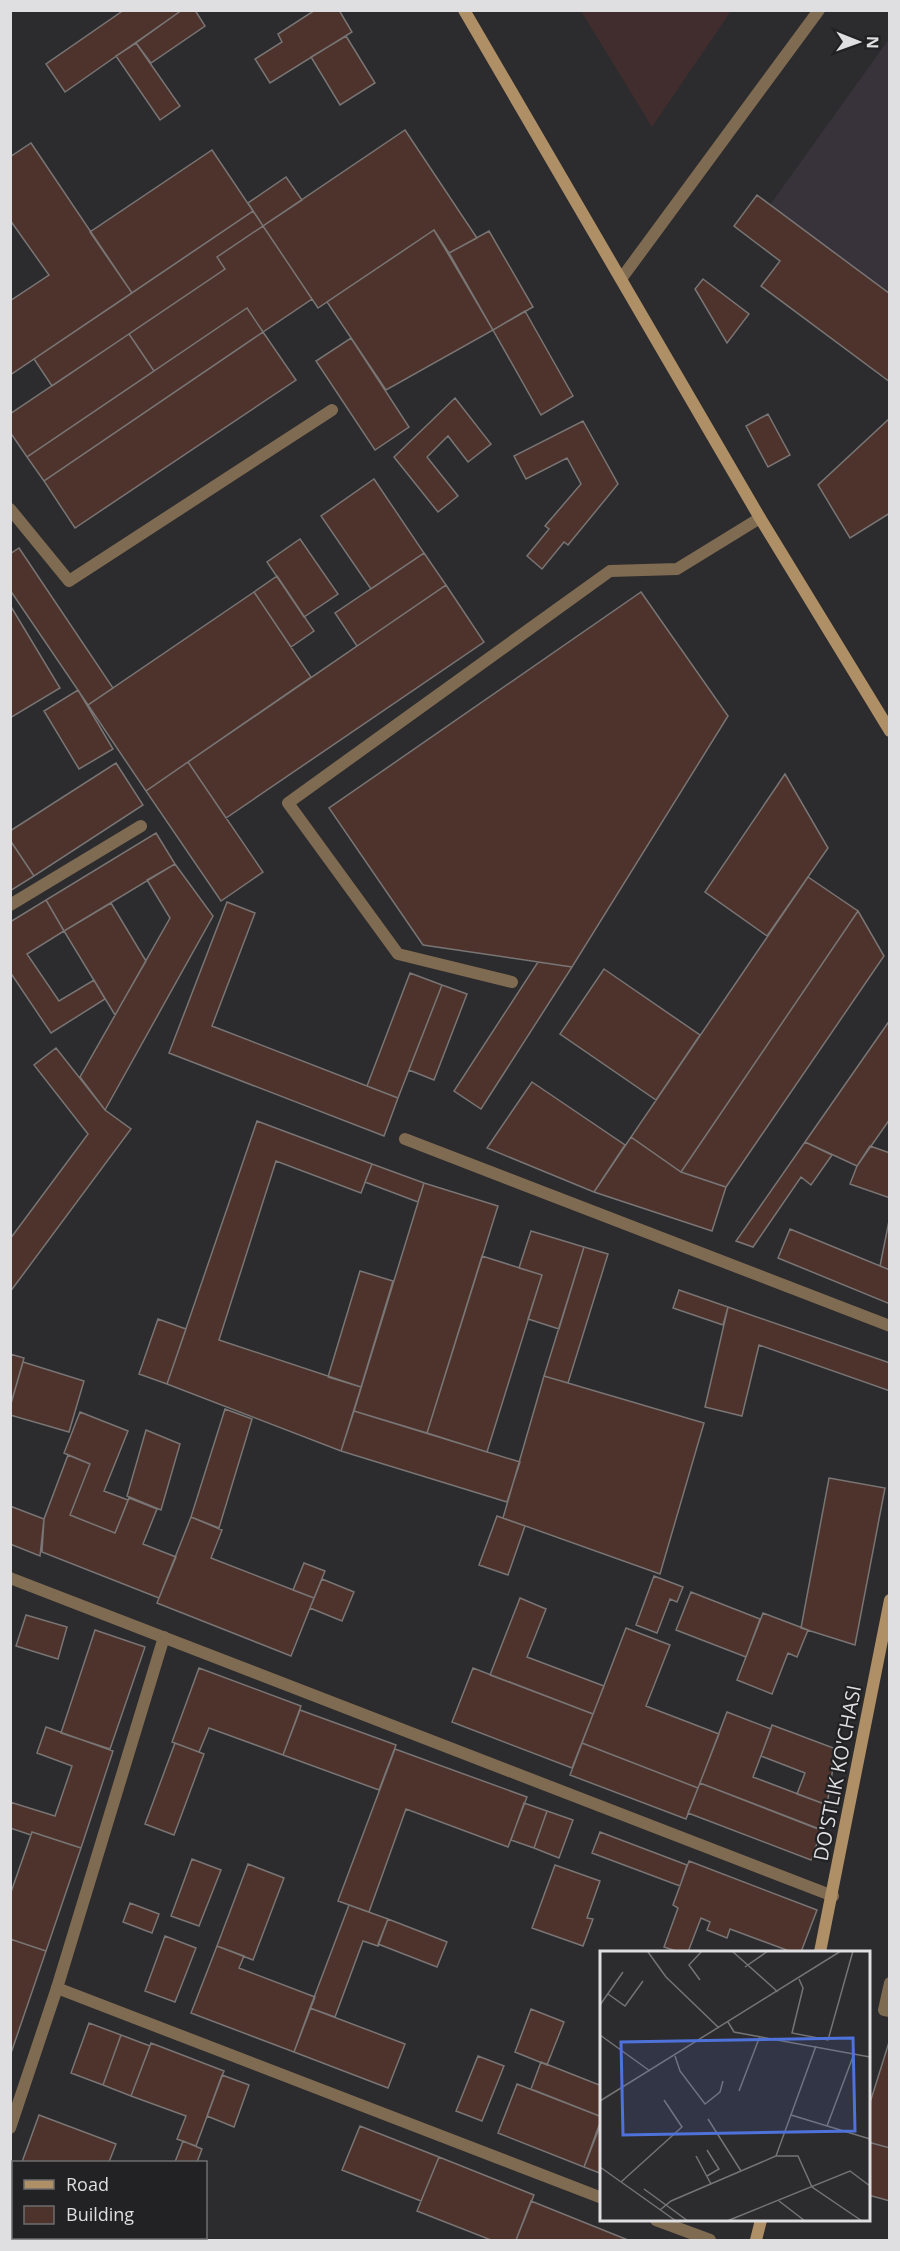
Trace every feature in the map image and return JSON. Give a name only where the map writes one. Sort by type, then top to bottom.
[{"type":"street","points":[[464,10],[760,518],[890,731]]},
{"type":"street","points":[[621,279],[819,10]]},
{"type":"street","points":[[10,509],[69,581],[332,410]]},
{"type":"street","points":[[512,982],[398,954],[288,803],[610,571],[677,569],[760,518]]},
{"type":"street","points":[[10,905],[141,826]]},
{"type":"street","points":[[405,1139],[890,1326]]},
{"type":"street","points":[[10,1578],[833,1896]]},
{"type":"street","name":"DO'STLIK KO'CHASI","points":[[820,1951],[890,1600]]},
{"type":"street","points":[[10,2128],[57,1988],[164,1637]]},
{"type":"street","points":[[890,1983],[884,2010],[890,2011]]},
{"type":"street","points":[[57,1988],[600,2198]]},
{"type":"street","points":[[659,2221],[710,2241]]},
{"type":"street","points":[[756,2241],[761,2221]]},
{"type":"shaded area","points":[[581,11],[731,11],[652,127]]},
{"type":"shaded area","points":[[889,39],[889,294],[770,205]]},
{"type":"building","points":[[124,10],[182,10],[65,92],[46,64]]},
{"type":"building","points":[[182,10],[195,10],[205,26],[151,63],[136,43]]},
{"type":"building","points":[[315,10],[339,10],[352,32],[270,83],[255,59],[282,42],[278,34]]},
{"type":"building","points":[[346,36],[375,83],[340,105],[311,57]]},
{"type":"building","points":[[136,43],[180,106],[160,120],[116,56]]},
{"type":"building","points":[[405,130],[477,238],[449,253],[434,230],[318,308],[263,226]]},
{"type":"building","points":[[31,143],[132,293],[10,375],[10,301],[49,275],[10,220],[10,157]]},
{"type":"building","points":[[212,150],[253,211],[132,293],[90,232]]},
{"type":"building","points":[[286,177],[302,200],[263,226],[248,203]]},
{"type":"building","points":[[757,195],[890,294],[890,382],[761,286],[780,261],[734,226]]},
{"type":"building","points":[[253,211],[263,226],[217,257],[225,269],[52,386],[34,359]]},
{"type":"building","points":[[263,226],[312,299],[263,332],[247,308],[154,371],[129,334],[225,269],[217,257]]},
{"type":"building","points":[[434,230],[493,330],[386,390],[327,302]]},
{"type":"building","points":[[489,231],[533,307],[493,330],[449,253]]},
{"type":"building","points":[[703,279],[749,314],[727,343],[695,289]]},
{"type":"building","points":[[247,308],[263,332],[44,481],[27,457]]},
{"type":"building","points":[[525,311],[573,396],[541,415],[493,330]]},
{"type":"building","points":[[263,332],[296,380],[75,528],[44,481]]},
{"type":"building","points":[[129,334],[154,371],[27,457],[10,432],[10,414]]},
{"type":"building","points":[[351,338],[409,427],[375,450],[316,361]]},
{"type":"building","points":[[455,398],[491,444],[468,462],[448,436],[427,457],[458,496],[438,512],[394,457]]},
{"type":"building","points":[[768,414],[790,455],[768,467],[746,426]]},
{"type":"building","points":[[890,418],[890,513],[850,538],[818,485]]},
{"type":"building","points":[[583,421],[618,484],[568,545],[564,542],[542,569],[527,556],[549,529],[545,526],[581,484],[567,458],[526,479],[514,456]]},
{"type":"building","points":[[374,479],[424,553],[371,589],[321,516]]},
{"type":"building","points":[[300,539],[338,594],[304,617],[267,562]]},
{"type":"building","points":[[19,548],[113,688],[88,705],[10,590],[10,554]]},
{"type":"building","points":[[424,553],[446,585],[357,646],[335,613]]},
{"type":"building","points":[[277,576],[314,631],[291,647],[254,592]]},
{"type":"building","points":[[446,585],[484,642],[226,818],[188,762]]},
{"type":"building","points":[[254,592],[311,677],[146,791],[88,705]]},
{"type":"building","points":[[641,592],[728,716],[572,967],[423,945],[329,808]]},
{"type":"building","points":[[10,605],[60,688],[10,718]]},
{"type":"building","points":[[78,690],[113,749],[79,769],[44,711]]},
{"type":"building","points":[[188,762],[263,872],[221,901],[146,791]]},
{"type":"building","points":[[116,763],[143,805],[34,876],[10,840],[10,831]]},
{"type":"building","points":[[785,774],[828,848],[767,936],[705,892]]},
{"type":"building","points":[[156,833],[175,864],[64,931],[46,900]]},
{"type":"building","points":[[10,840],[34,876],[10,891]]},
{"type":"building","points":[[175,864],[213,916],[105,1110],[80,1077],[170,918],[147,880]]},
{"type":"building","points":[[808,877],[858,911],[681,1172],[631,1137]]},
{"type":"building","points":[[46,900],[64,931],[27,954],[59,1001],[94,980],[105,999],[51,1033],[10,972],[10,922]]},
{"type":"building","points":[[227,902],[255,913],[212,1026],[398,1098],[384,1136],[169,1053]]},
{"type":"building","points":[[111,903],[146,961],[115,1015],[64,931]]},
{"type":"building","points":[[858,911],[884,956],[726,1187],[681,1172]]},
{"type":"building","points":[[538,962],[572,967],[481,1109],[454,1091]]},
{"type":"building","points":[[604,969],[700,1035],[656,1100],[560,1034]]},
{"type":"building","points":[[410,973],[442,985],[398,1098],[367,1086]]},
{"type":"building","points":[[442,985],[467,994],[434,1080],[409,1070]]},
{"type":"building","points":[[890,1020],[890,1119],[857,1166],[805,1142]]},
{"type":"building","points":[[56,1048],[105,1110],[131,1129],[10,1292],[10,1239],[88,1134],[34,1065]]},
{"type":"building","points":[[532,1082],[625,1145],[594,1192],[487,1148]]},
{"type":"building","points":[[257,1121],[372,1164],[361,1193],[276,1161],[219,1340],[361,1387],[341,1451],[167,1384]]},
{"type":"building","points":[[631,1137],[681,1172],[726,1187],[712,1231],[594,1192]]},
{"type":"building","points":[[805,1142],[832,1155],[811,1185],[801,1177],[753,1247],[736,1241]]},
{"type":"building","points":[[870,1146],[890,1153],[890,1198],[850,1184],[857,1166]]},
{"type":"building","points":[[372,1164],[424,1183],[418,1202],[365,1182]]},
{"type":"building","points":[[424,1183],[498,1206],[427,1433],[354,1411]]},
{"type":"building","points":[[890,1216],[890,1270],[880,1266]]},
{"type":"building","points":[[790,1229],[890,1270],[890,1304],[778,1258]]},
{"type":"building","points":[[531,1231],[584,1247],[559,1329],[528,1319],[542,1275],[519,1268]]},
{"type":"building","points":[[584,1247],[608,1254],[568,1383],[544,1376]]},
{"type":"building","points":[[482,1256],[542,1275],[487,1452],[427,1433]]},
{"type":"building","points":[[360,1271],[393,1281],[361,1387],[328,1377]]},
{"type":"building","points":[[679,1290],[728,1307],[723,1325],[673,1308]]},
{"type":"building","points":[[728,1307],[890,1363],[890,1391],[759,1345],[742,1416],[705,1407]]},
{"type":"building","points":[[158,1319],[186,1329],[167,1384],[139,1374]]},
{"type":"building","points":[[10,1354],[24,1358],[10,1407]]},
{"type":"building","points":[[23,1362],[84,1381],[69,1432],[10,1415],[10,1407]]},
{"type":"building","points":[[544,1376],[704,1423],[660,1574],[503,1518]]},
{"type":"building","points":[[225,1409],[252,1419],[219,1528],[191,1517]]},
{"type":"building","points":[[354,1411],[520,1462],[507,1502],[341,1451]]},
{"type":"building","points":[[80,1412],[128,1431],[104,1491],[128,1500],[115,1533],[70,1515],[90,1464],[64,1453]]},
{"type":"building","points":[[146,1430],[180,1444],[161,1510],[127,1496]]},
{"type":"building","points":[[68,1455],[90,1464],[70,1515],[115,1533],[129,1498],[157,1509],[143,1544],[176,1557],[159,1598],[42,1552],[44,1519]]},
{"type":"building","points":[[829,1478],[885,1488],[855,1645],[801,1628]]},
{"type":"building","points":[[10,1506],[44,1519],[40,1556],[10,1544]]},
{"type":"building","points":[[497,1516],[525,1526],[508,1575],[479,1565]]},
{"type":"building","points":[[191,1517],[222,1530],[211,1558],[314,1598],[291,1656],[157,1603]]},
{"type":"building","points":[[304,1563],[325,1571],[314,1598],[293,1590]]},
{"type":"building","points":[[654,1576],[683,1587],[677,1602],[670,1599],[657,1633],[636,1625]]},
{"type":"building","points":[[322,1579],[354,1592],[342,1621],[310,1608]]},
{"type":"building","points":[[691,1592],[760,1619],[746,1657],[676,1630]]},
{"type":"building","points":[[520,1598],[546,1609],[527,1657],[604,1686],[593,1714],[490,1675]]},
{"type":"building","points":[[763,1613],[808,1630],[797,1657],[788,1653],[772,1694],[737,1680]]},
{"type":"building","points":[[26,1615],[67,1627],[58,1659],[16,1646]]},
{"type":"building","points":[[626,1628],[670,1645],[646,1706],[719,1734],[698,1788],[582,1743]]},
{"type":"building","points":[[95,1630],[145,1647],[110,1749],[61,1733]]},
{"type":"building","points":[[199,1668],[301,1706],[283,1755],[209,1728],[199,1752],[172,1742]]},
{"type":"building","points":[[473,1668],[593,1714],[572,1768],[452,1722]]},
{"type":"building","points":[[300,1710],[396,1745],[379,1790],[283,1755]]},
{"type":"building","points":[[727,1712],[771,1729],[753,1777],[827,1805],[818,1829],[700,1783]]},
{"type":"building","points":[[772,1725],[836,1749],[827,1805],[797,1794],[805,1773],[761,1756]]},
{"type":"building","points":[[46,1727],[113,1751],[81,1848],[32,1832],[31,1835],[10,1828],[10,1802],[55,1816],[72,1766],[37,1753]]},
{"type":"building","points":[[175,1743],[204,1754],[174,1835],[145,1824]]},
{"type":"building","points":[[582,1743],[698,1788],[686,1819],[570,1775]]},
{"type":"building","points":[[395,1749],[527,1797],[508,1847],[406,1809],[369,1912],[338,1901]]},
{"type":"building","points":[[700,1783],[822,1830],[811,1860],[688,1813]]},
{"type":"building","points":[[524,1803],[547,1811],[534,1848],[511,1840]]},
{"type":"building","points":[[547,1811],[573,1820],[559,1858],[534,1848]]},
{"type":"building","points":[[32,1832],[81,1848],[46,1951],[10,1939],[10,1895]]},
{"type":"building","points":[[600,1832],[687,1865],[680,1886],[592,1853]]},
{"type":"building","points":[[192,1859],[221,1870],[199,1926],[171,1916]]},
{"type":"building","points":[[689,1861],[817,1910],[801,1951],[789,1951],[730,1929],[727,1938],[707,1930],[710,1922],[701,1918],[688,1951],[676,1951],[664,1947],[678,1908],[673,1905]]},
{"type":"building","points":[[248,1864],[284,1878],[253,1960],[217,1946]]},
{"type":"building","points":[[555,1865],[600,1881],[587,1918],[593,1919],[583,1946],[532,1928]]},
{"type":"building","points":[[130,1903],[159,1914],[152,1933],[123,1922]]},
{"type":"building","points":[[349,1905],[388,1919],[378,1946],[363,1941],[335,2017],[310,2008]]},
{"type":"building","points":[[388,1919],[447,1942],[437,1967],[378,1944]]},
{"type":"building","points":[[165,1936],[196,1948],[175,2002],[145,1991]]},
{"type":"building","points":[[10,1939],[46,1951],[10,2056]]},
{"type":"building","points":[[217,1946],[244,1956],[239,1968],[315,1997],[294,2052],[191,2013]]},
{"type":"building","points":[[310,2008],[405,2044],[388,2088],[294,2052]]},
{"type":"building","points":[[531,2009],[564,2022],[547,2065],[515,2052]]},
{"type":"building","points":[[89,2023],[121,2035],[103,2085],[71,2073]]},
{"type":"building","points":[[121,2035],[150,2046],[131,2096],[103,2085]]},
{"type":"building","points":[[890,2039],[890,2148],[870,2143],[870,2103]]},
{"type":"building","points":[[151,2043],[224,2071],[196,2146],[177,2139],[186,2116],[131,2096]]},
{"type":"building","points":[[478,2056],[504,2066],[482,2121],[456,2111]]},
{"type":"building","points":[[541,2062],[600,2085],[600,2116],[531,2089]]},
{"type":"building","points":[[222,2075],[249,2085],[234,2127],[207,2116]]},
{"type":"building","points":[[517,2084],[600,2116],[600,2123],[584,2167],[498,2133]]},
{"type":"building","points":[[39,2115],[116,2144],[109,2161],[22,2161]]},
{"type":"building","points":[[360,2126],[439,2157],[421,2201],[342,2170]]},
{"type":"building","points":[[600,2126],[600,2173],[584,2167]]},
{"type":"building","points":[[183,2141],[202,2149],[197,2161],[175,2161]]},
{"type":"building","points":[[870,2143],[890,2148],[890,2201],[870,2196]]},
{"type":"building","points":[[439,2157],[534,2195],[516,2240],[491,2240],[417,2211]]},
{"type":"building","points":[[531,2201],[628,2240],[516,2240]]},
{"type":"building","points":[[88,2239],[164,2239],[163,2240]]}]
